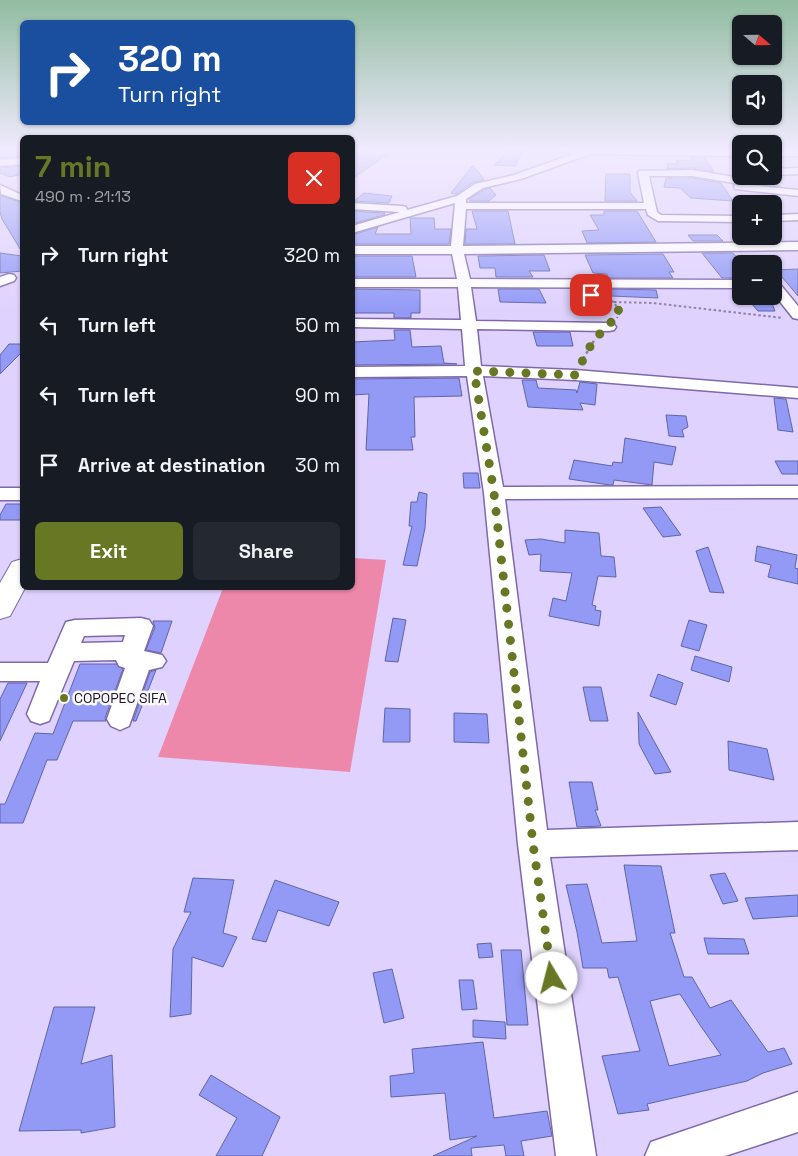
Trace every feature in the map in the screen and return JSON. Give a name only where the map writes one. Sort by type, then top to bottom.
[{"type":"main road","points":[[0,609],[20,572]]},
{"type":"street","points":[[355,229],[418,210],[450,204]]},
{"type":"street","points":[[460,204],[457,250],[464,282],[474,371],[494,493],[533,844],[576,1156]]},
{"type":"street","points":[[553,204],[651,206],[652,213],[658,218],[732,219]]},
{"type":"street","points":[[355,206],[418,210]]},
{"type":"street","points":[[782,218],[798,217]]},
{"type":"street","points":[[782,244],[798,246]]},
{"type":"street","points":[[355,250],[734,247],[745,245]]},
{"type":"street","points":[[734,247],[744,255]]},
{"type":"street","points":[[355,283],[732,284]]},
{"type":"street","points":[[782,298],[794,316]]},
{"type":"street","points":[[355,323],[609,327]]},
{"type":"street","points":[[355,372],[474,371],[575,375],[798,393]]},
{"type":"street","points":[[494,493],[798,492]]},
{"type":"street","points":[[0,494],[20,494]]},
{"type":"street","points":[[0,672],[60,662],[142,657],[120,719]]},
{"type":"street","points":[[40,714],[60,662]]},
{"type":"street","points":[[533,844],[798,836]]},
{"type":"street","points":[[665,1156],[798,1112]]},
{"type":"path","points":[[575,283],[591,295],[614,302],[653,303],[746,312],[775,318],[794,316]]},
{"type":"path","points":[[575,375],[593,341],[609,327],[620,313],[614,302]]},
{"type":"shaded area","points":[[355,558],[386,560],[350,772],[158,757],[222,590],[355,590]]},
{"type":"building","points":[[0,204],[20,204],[20,249],[2,219]]},
{"type":"building","points":[[355,211],[385,213],[384,215],[355,223]]},
{"type":"building","points":[[472,211],[508,211],[515,244],[465,244],[466,229],[477,229]]},
{"type":"building","points":[[604,211],[637,211],[656,242],[587,243],[582,231],[599,230],[590,215],[604,215]]},
{"type":"building","points":[[410,218],[434,218],[435,229],[451,229],[449,244],[355,244],[355,234],[378,227],[375,234],[411,234]]},
{"type":"building","points":[[688,235],[717,235],[723,241],[693,241]]},
{"type":"building","points":[[0,253],[20,256],[20,271],[0,273]]},
{"type":"building","points":[[702,253],[733,253],[735,255],[732,255],[732,278],[722,278]]},
{"type":"building","points":[[663,254],[674,272],[669,272],[673,278],[608,278],[607,274],[593,273],[585,255]]},
{"type":"building","points":[[544,255],[550,271],[529,271],[533,277],[496,277],[495,268],[480,268],[478,256]]},
{"type":"building","points":[[355,256],[412,256],[416,277],[355,277]]},
{"type":"building","points":[[798,269],[798,296],[782,277],[782,270]]},
{"type":"building","points":[[355,289],[420,290],[420,313],[411,313],[411,318],[394,318],[394,313],[355,313]]},
{"type":"building","points":[[498,289],[539,289],[546,303],[500,302]]},
{"type":"building","points":[[610,289],[656,290],[658,298],[611,296]]},
{"type":"building","points":[[753,305],[773,305],[775,311],[758,311]]},
{"type":"building","points":[[394,330],[410,330],[412,347],[441,346],[444,363],[457,364],[355,365],[355,342],[395,340]]},
{"type":"building","points":[[533,332],[570,332],[573,346],[537,346]]},
{"type":"building","points":[[9,344],[20,344],[20,354],[0,374],[0,355]]},
{"type":"building","points":[[459,378],[462,396],[414,397],[415,437],[411,437],[413,450],[366,450],[369,394],[355,395],[355,379]]},
{"type":"building","points":[[522,380],[536,380],[538,388],[576,390],[577,393],[580,382],[597,384],[595,405],[580,403],[583,410],[528,407]]},
{"type":"building","points":[[774,398],[786,399],[793,432],[778,430]]},
{"type":"building","points":[[666,415],[686,416],[688,427],[682,430],[684,437],[669,436]]},
{"type":"building","points":[[625,438],[676,447],[672,465],[654,462],[652,485],[614,480],[613,485],[610,485],[569,479],[574,460],[612,466],[613,462],[622,463]]},
{"type":"building","points":[[775,461],[798,461],[798,474],[782,474]]},
{"type":"building","points":[[463,473],[478,473],[480,488],[464,488]]},
{"type":"building","points":[[419,492],[427,494],[425,528],[417,566],[403,565],[412,526],[409,526],[411,502],[417,502]]},
{"type":"building","points":[[6,504],[20,504],[20,520],[0,520],[0,515]]},
{"type":"building","points":[[661,507],[681,535],[663,537],[643,508]]},
{"type":"building","points":[[565,530],[599,533],[601,556],[614,557],[616,577],[598,576],[592,605],[596,606],[595,610],[601,611],[599,626],[549,616],[553,598],[566,601],[572,573],[540,571],[541,554],[529,555],[525,540],[541,539],[565,543]]},
{"type":"building","points":[[757,546],[797,555],[795,568],[798,569],[798,584],[768,577],[771,565],[755,561]]},
{"type":"building","points":[[708,547],[724,593],[710,592],[696,551]]},
{"type":"building","points":[[393,618],[406,620],[398,662],[385,661]]},
{"type":"building","points":[[689,620],[707,625],[699,651],[681,646]]},
{"type":"building","points":[[153,621],[172,621],[161,653],[146,650],[155,627]]},
{"type":"building","points":[[695,656],[732,667],[729,682],[691,670]]},
{"type":"building","points":[[80,664],[116,664],[123,669],[105,718],[106,721],[73,721],[57,760],[47,760],[23,823],[0,823],[0,804],[5,804],[35,733],[53,734]]},
{"type":"building","points":[[156,670],[136,721],[133,721],[150,672]]},
{"type":"building","points":[[658,674],[683,683],[676,705],[650,696]]},
{"type":"building","points":[[8,683],[27,683],[0,741],[0,699]]},
{"type":"building","points":[[583,687],[601,687],[608,721],[590,721]]},
{"type":"building","points":[[385,708],[410,709],[410,742],[383,742]]},
{"type":"building","points":[[638,712],[671,772],[655,774],[639,744]]},
{"type":"building","points":[[454,713],[487,714],[489,743],[454,742]]},
{"type":"building","points":[[728,741],[767,749],[774,780],[729,770]]},
{"type":"building","points":[[569,782],[592,782],[598,810],[595,810],[601,826],[577,827]]},
{"type":"building","points":[[624,865],[661,866],[675,933],[670,933],[684,977],[692,977],[710,1008],[731,1000],[768,1052],[784,1048],[792,1064],[763,1073],[747,1081],[647,1104],[649,1110],[618,1114],[602,1056],[640,1051],[618,977],[609,978],[607,968],[583,968],[566,885],[587,884],[602,943],[637,941]],"holes":[[[680,994],[721,1055],[669,1066],[650,1001]]]},
{"type":"building","points":[[725,873],[738,901],[723,904],[710,875]]},
{"type":"building","points":[[193,878],[234,880],[223,933],[237,937],[223,967],[192,957],[191,1014],[170,1017],[173,949],[191,912],[184,912]]},
{"type":"building","points":[[275,880],[339,902],[329,926],[278,910],[266,942],[252,939]]},
{"type":"building","points":[[798,895],[798,916],[753,919],[745,898]]},
{"type":"building","points":[[704,938],[744,939],[749,954],[708,954]]},
{"type":"building","points":[[491,943],[493,957],[479,958],[477,944]]},
{"type":"building","points":[[501,950],[521,950],[528,1025],[507,1025]]},
{"type":"building","points":[[392,969],[404,1018],[384,1023],[373,973]]},
{"type":"building","points":[[459,980],[473,980],[477,1009],[462,1010]]},
{"type":"building","points":[[54,1007],[95,1007],[81,1064],[112,1055],[115,1127],[81,1133],[81,1130],[19,1131]]},
{"type":"building","points":[[473,1020],[505,1022],[506,1039],[473,1037]]},
{"type":"building","points":[[483,1042],[494,1118],[547,1111],[552,1136],[521,1141],[524,1156],[506,1156],[504,1145],[471,1148],[472,1156],[433,1156],[477,1136],[450,1140],[445,1093],[391,1097],[390,1076],[414,1073],[412,1049]]},
{"type":"building","points":[[211,1075],[280,1117],[262,1156],[216,1156],[237,1118],[199,1095]]},
{"type":"place","name":"COPOPEC SIFA","points":[[64,698]]},
{"type":"route","points":[[552,978],[533,844],[494,493],[474,371],[575,375],[582,358],[593,341],[609,327],[620,313],[614,302],[591,295]]}]
